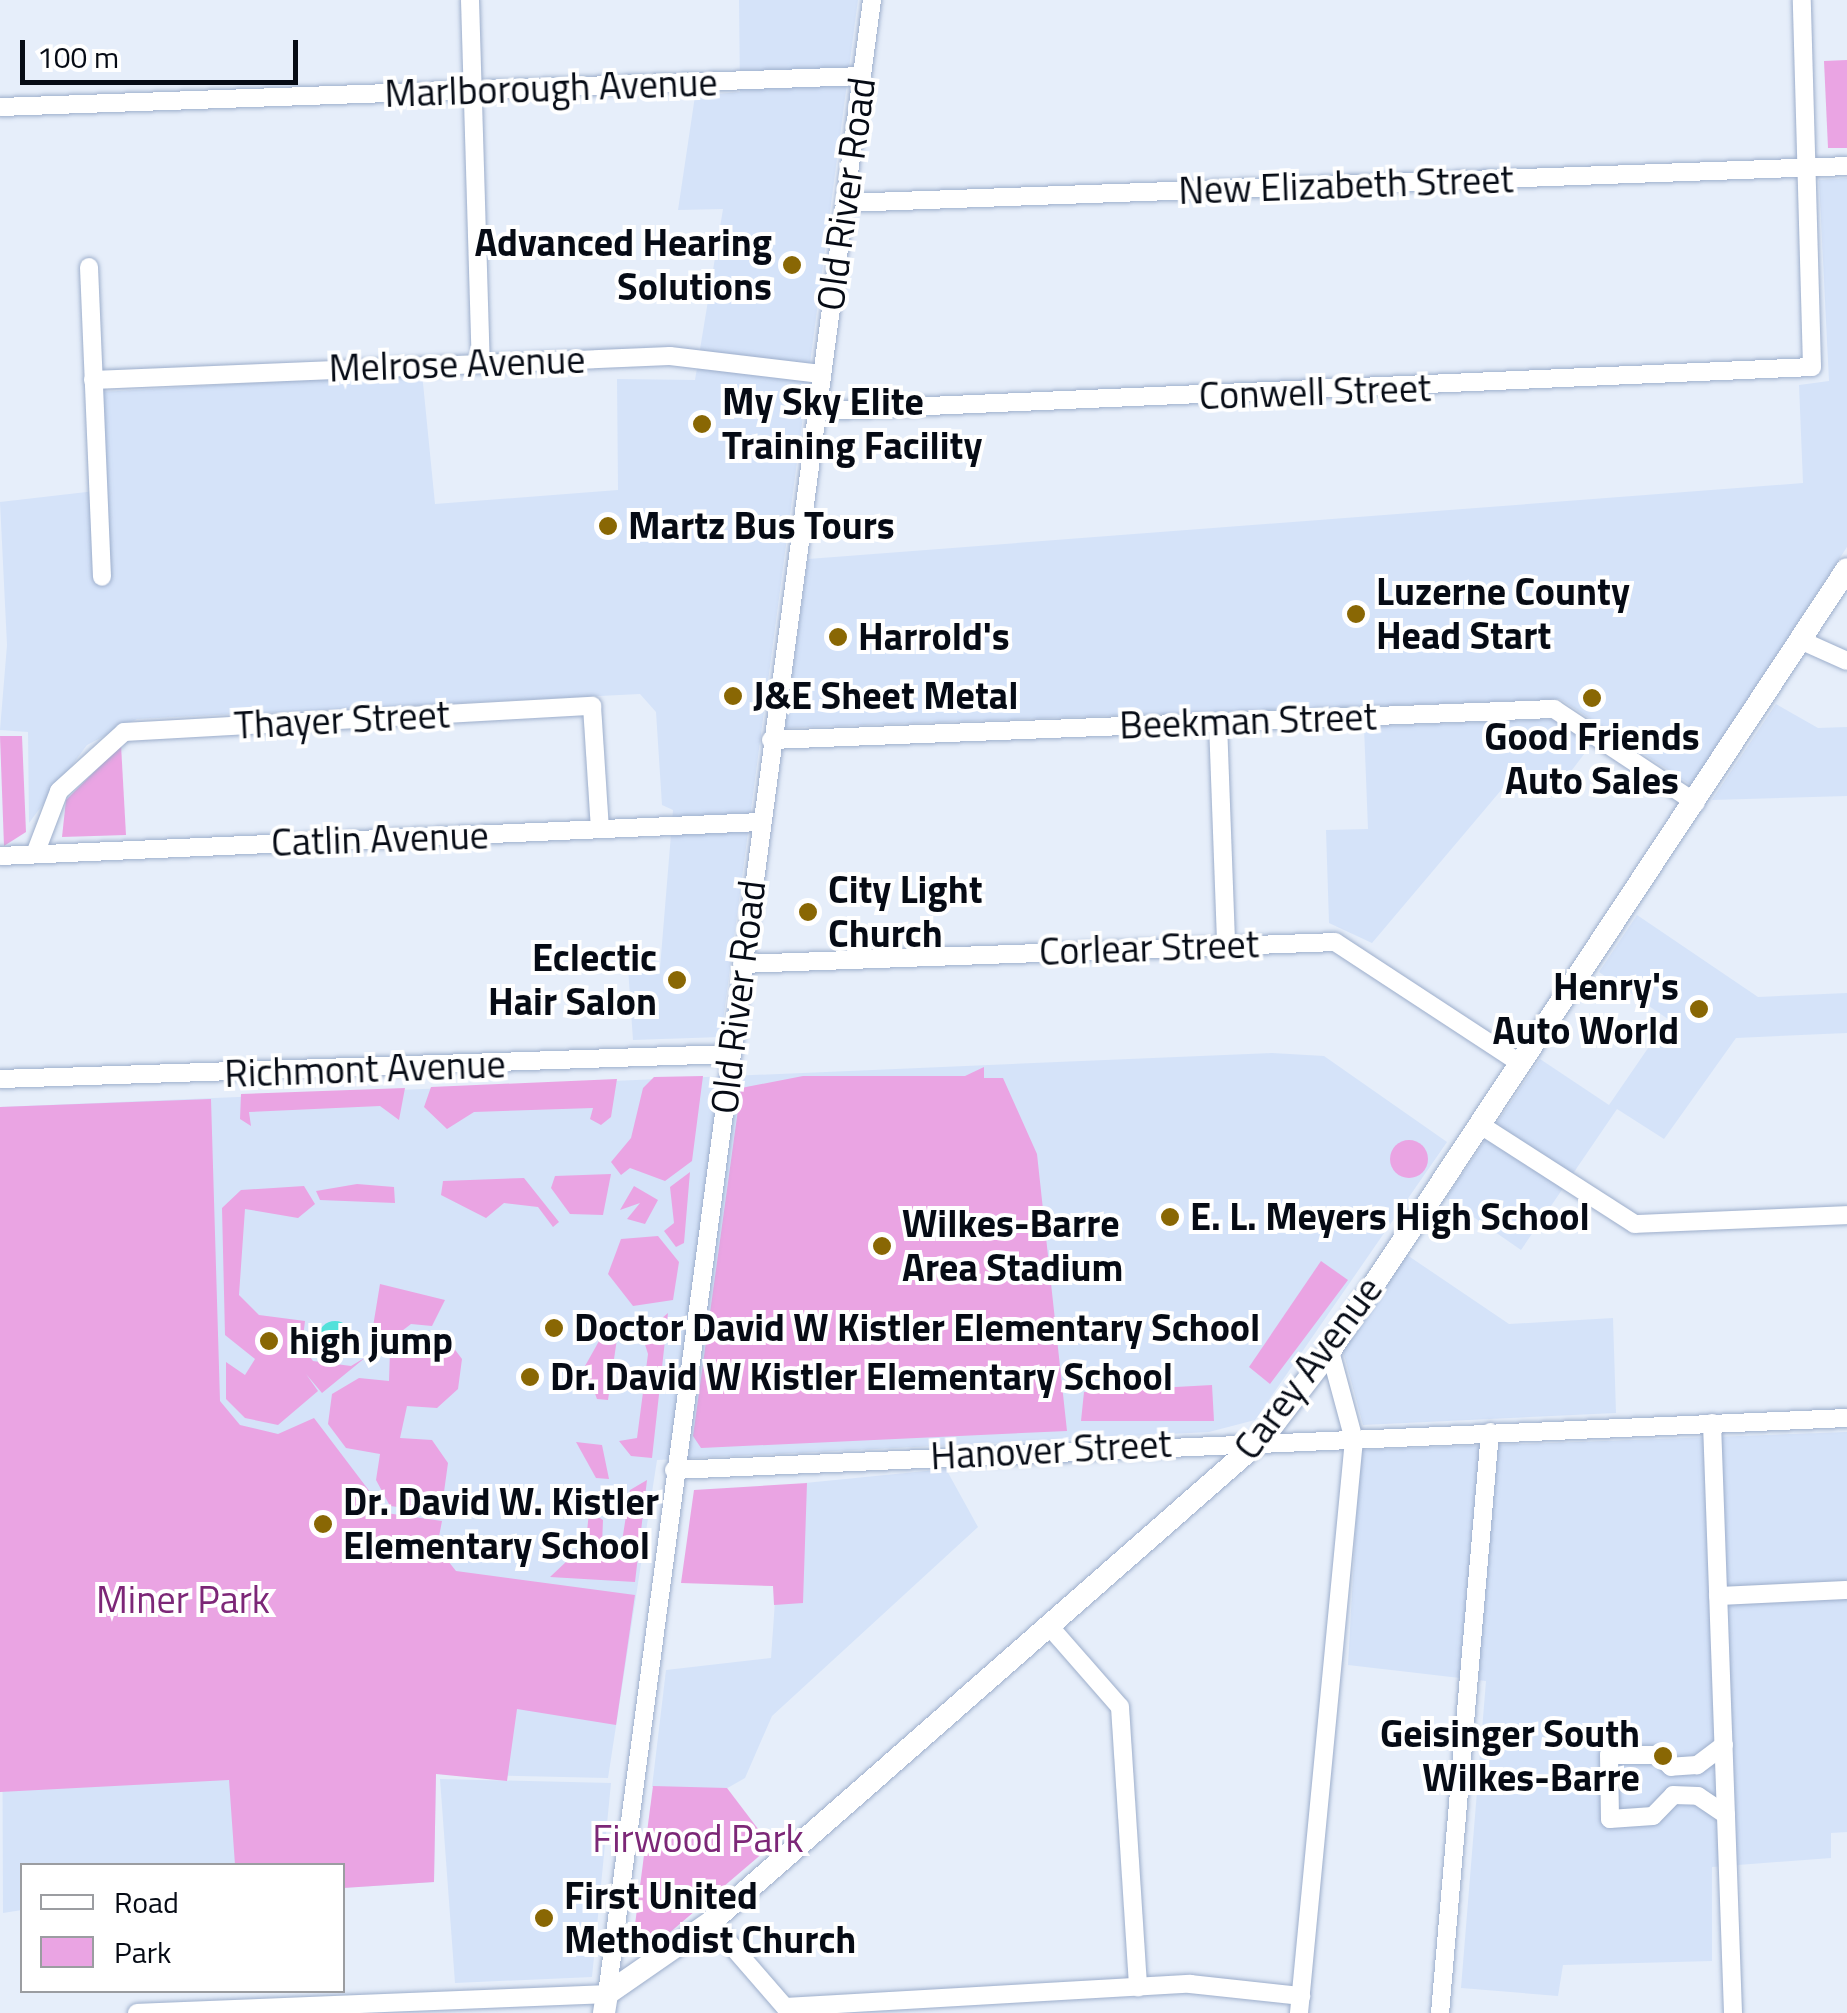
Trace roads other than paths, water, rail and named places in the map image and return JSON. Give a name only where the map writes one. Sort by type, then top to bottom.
[{"type":"main road","name":"Carey Avenue","points":[[605,2004],[712,1922],[1262,1439],[1330,1351],[1847,570]]},
{"type":"street","points":[[470,0],[482,363]]},
{"type":"street","name":"Old River Road","points":[[605,2004],[759,822],[872,0]]},
{"type":"street","points":[[1802,0],[1810,167]]},
{"type":"street","name":"Marlborough Avenue","points":[[0,107],[862,76]]},
{"type":"street","name":"New Elizabeth Street","points":[[846,203],[1847,166]]},
{"type":"street","name":"Conwell Street","points":[[816,411],[1812,367],[1810,167]]},
{"type":"street","points":[[89,267],[102,578]]},
{"type":"street","name":"Melrose Avenue","points":[[93,380],[670,356],[821,374]]},
{"type":"street","points":[[1800,640],[1847,661]]},
{"type":"street","name":"Thayer Street","points":[[34,854],[58,792],[124,732],[592,706],[600,829]]},
{"type":"street","name":"Beekman Street","points":[[771,740],[1554,709],[1696,803]]},
{"type":"street","points":[[1218,723],[1226,944]]},
{"type":"street","name":"Catlin Avenue","points":[[0,856],[759,822]]},
{"type":"street","name":"Corlear Street","points":[[742,964],[1335,942],[1520,1063]]},
{"type":"street","name":"Richmont Avenue","points":[[0,1079],[730,1054]]},
{"type":"street","points":[[1479,1124],[1635,1224],[1847,1214]]},
{"type":"street","points":[[712,1922],[786,2007],[1138,1988],[1300,2004],[1354,1440],[1330,1351]]},
{"type":"street","name":"Hanover Street","points":[[674,1470],[1262,1439],[1354,1440],[1847,1418]]},
{"type":"street","points":[[1712,1423],[1734,2013]]},
{"type":"street","points":[[1440,2013],[1490,1432]]},
{"type":"street","points":[[1718,1596],[1847,1590]]},
{"type":"street","points":[[1050,1627],[1120,1706],[1138,1988]]},
{"type":"street","points":[[1724,1746],[1684,1766],[1659,1755],[1608,1755],[1610,1818],[1653,1816],[1673,1795],[1698,1796],[1726,1815]]},
{"type":"street","points":[[136,2013],[605,2004]]},
{"type":"place","name":"Advanced Hearing Solutions","points":[[792,265]]},
{"type":"place","name":"My Sky Elite Training Facility","points":[[702,424]]},
{"type":"place","name":"Martz Bus Tours","points":[[608,526]]},
{"type":"place","name":"Luzerne County Head Start","points":[[1356,614]]},
{"type":"place","name":"Harrold's","points":[[838,637]]},
{"type":"place","name":"J&E Sheet Metal","points":[[733,696]]},
{"type":"place","name":"Good Friends Auto Sales","points":[[1592,698]]},
{"type":"place","name":"City Light Church","points":[[808,912]]},
{"type":"place","name":"Eclectic Hair Salon","points":[[677,980]]},
{"type":"place","name":"Henry's Auto World","points":[[1699,1009]]},
{"type":"place","name":"E. L. Meyers High School","points":[[1170,1217]]},
{"type":"place","name":"Wilkes-Barre Area Stadium","points":[[882,1246]]},
{"type":"place","name":"Doctor David W Kistler Elementary School","points":[[554,1328]]},
{"type":"place","name":"high jump","points":[[269,1341]]},
{"type":"place","name":"Dr. David W Kistler Elementary School","points":[[530,1377]]},
{"type":"place","name":"Dr. David W. Kistler Elementary School","points":[[323,1524]]},
{"type":"place","name":"Geisinger South Wilkes-Barre","points":[[1663,1756]]},
{"type":"place","name":"First United Methodist Church","points":[[544,1918]]},
{"type":"park label","name":"Miner Park","points":[[183,1600]]},
{"type":"park label","name":"Firwood Park","points":[[698,1839]]}]
